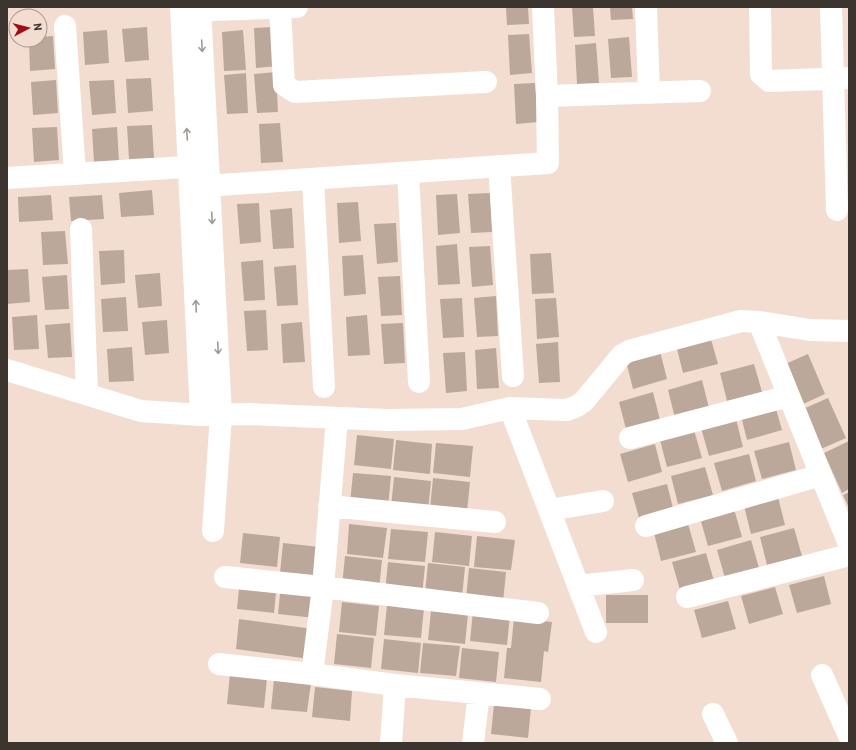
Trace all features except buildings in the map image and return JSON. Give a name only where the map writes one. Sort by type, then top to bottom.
[{"type":"street","points":[[214,531],[211,415],[191,9],[297,7]]},
{"type":"street","points":[[7,178],[75,174],[313,179],[548,163],[543,7]]},
{"type":"street","points":[[646,7],[649,93]]},
{"type":"street","points":[[760,7],[761,74],[769,81],[841,78]]},
{"type":"street","points":[[831,7],[841,78],[837,210]]},
{"type":"street","points":[[280,8],[284,85],[295,92],[486,82]]},
{"type":"street","points":[[65,26],[75,174]]},
{"type":"street","points":[[547,96],[700,91]]},
{"type":"street","points":[[499,166],[513,376]]},
{"type":"street","points":[[408,172],[419,382]]},
{"type":"street","points":[[313,179],[324,387]]},
{"type":"street","points":[[80,229],[87,394]]},
{"type":"street","points":[[7,370],[141,411],[211,415],[250,414],[387,420],[462,419],[510,408],[567,410],[584,401],[617,360],[629,351],[741,321],[759,322],[810,330],[849,331]]},
{"type":"street","points":[[759,322],[849,544]]},
{"type":"street","points":[[630,438],[789,396]]},
{"type":"street","points":[[510,408],[596,632]]},
{"type":"street","points":[[312,674],[322,587],[337,418]]},
{"type":"street","points":[[646,526],[821,475]]},
{"type":"street","points":[[549,510],[603,501]]},
{"type":"street","points":[[329,506],[495,522]]},
{"type":"street","points":[[687,597],[849,555]]},
{"type":"street","points":[[224,577],[322,587],[538,613]]},
{"type":"street","points":[[578,586],[633,580]]},
{"type":"street","points":[[219,664],[396,685],[540,699]]},
{"type":"street","points":[[822,675],[849,736]]},
{"type":"street","points":[[391,743],[396,685]]},
{"type":"street","points":[[473,743],[479,693]]},
{"type":"street","points":[[713,714],[727,743]]}]
